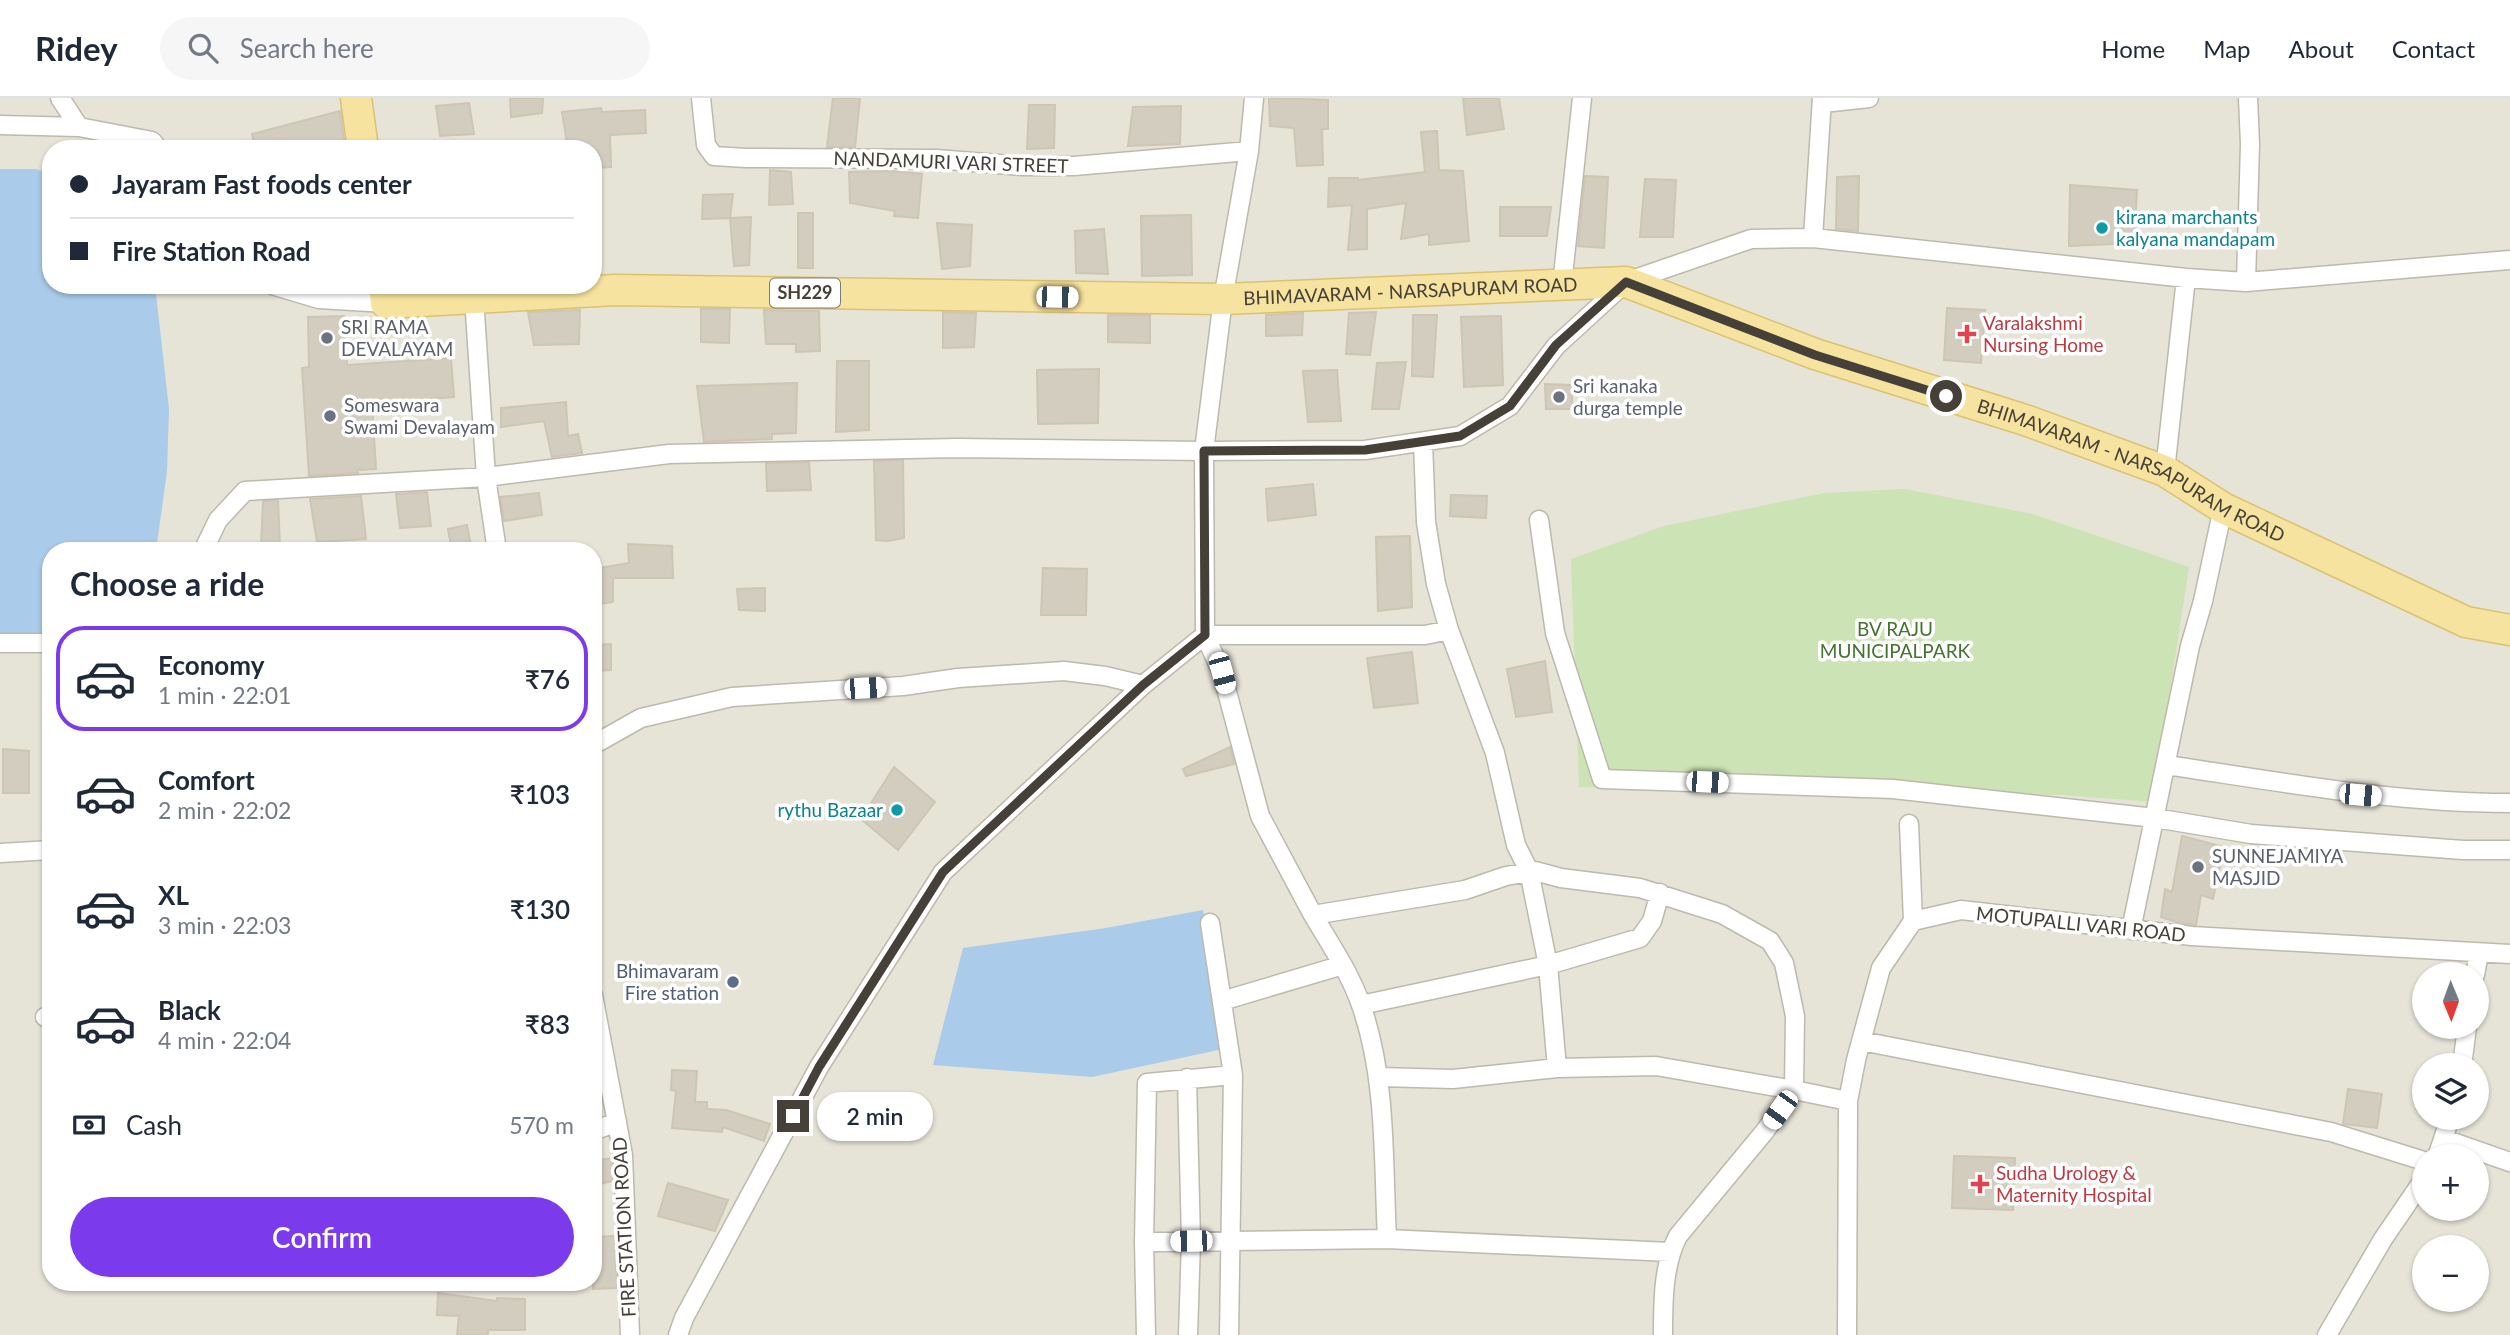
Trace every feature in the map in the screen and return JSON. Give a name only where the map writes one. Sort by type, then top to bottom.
[{"type":"main road","points":[[356,98],[362,140]]},
{"type":"main road","name":"BHIMAVARAM - NARSAPURAM ROAD","points":[[602,290],[1223,299],[1626,282],[1815,355],[2025,420],[2165,471],[2223,508],[2466,622],[2510,630]]},
{"type":"main road","name":"BHIMAVARAM - NARSAPURAM ROAD","points":[[385,294],[474,298],[537,294]]},
{"type":"street","points":[[61,98],[79,127]]},
{"type":"street","name":"NANDAMURI VARI STREET","points":[[701,98],[706,145],[714,156],[936,159],[1023,166],[1074,166],[1249,151]]},
{"type":"street","points":[[1254,98],[1249,151],[1223,299],[1204,451],[1205,635],[1222,673],[1260,817],[1343,965],[1361,1004],[1380,1077],[1387,1239]]},
{"type":"street","points":[[1562,285],[1582,98]]},
{"type":"street","points":[[1812,238],[1823,100],[1869,98]]},
{"type":"street","points":[[2246,282],[2250,144],[2248,98]]},
{"type":"street","points":[[0,125],[79,127],[147,140]]},
{"type":"street","points":[[207,542],[218,520],[245,491],[486,477],[670,454],[957,448],[1365,450],[1460,436],[1510,406],[1556,345],[1626,282],[1751,239],[1812,238],[2246,282],[2510,260]]},
{"type":"street","points":[[2165,471],[2186,278]]},
{"type":"street","points":[[302,294],[319,299],[385,294]]},
{"type":"street","points":[[474,298],[486,477],[496,542]]},
{"type":"street","points":[[1423,442],[1426,522],[1436,584],[1449,631],[1495,753],[1516,845],[1529,872],[1548,965],[1558,1068]]},
{"type":"street","points":[[2131,930],[2223,508]]},
{"type":"street","points":[[1539,520],[1555,634],[1602,779],[1893,789],[2155,818],[2251,834],[2463,850],[2510,850]]},
{"type":"street","points":[[678,1335],[684,1318],[819,1067],[943,872],[1143,685],[1205,635],[1425,635],[1449,631]]},
{"type":"street","points":[[0,643],[42,643]]},
{"type":"street","points":[[602,740],[641,718],[733,697],[903,686],[958,678],[1064,671],[1105,676],[1143,685]]},
{"type":"street","points":[[2166,765],[2360,795],[2460,803],[2510,803]]},
{"type":"street","points":[[1847,1335],[1848,1101],[1881,968],[1913,921],[1909,824]]},
{"type":"street","points":[[0,853],[42,851]]},
{"type":"street","points":[[1313,915],[1465,890],[1506,876],[1529,872],[1640,888],[1722,914],[1770,941],[1784,963],[1795,1017],[1794,1090],[1765,1131],[1678,1236],[1670,1252],[1663,1306],[1663,1335]]},
{"type":"street","points":[[1361,1004],[1548,965],[1640,938],[1652,921],[1660,894]]},
{"type":"street","name":"MOTUPALLI VARI ROAD","points":[[1913,921],[1961,910],[2192,936],[2510,954]]},
{"type":"street","points":[[1210,923],[1233,1075],[1229,1335]]},
{"type":"street","points":[[2477,962],[2479,953]]},
{"type":"street","points":[[1222,1001],[1343,965]]},
{"type":"street","points":[[1861,1041],[2331,1132],[2412,1157]]},
{"type":"street","name":"FIRE STATION ROAD","points":[[602,1043],[623,1155],[630,1335]]},
{"type":"street","points":[[1380,1077],[1453,1079],[1558,1068],[1656,1066],[1848,1101]]},
{"type":"street","points":[[1146,1335],[1144,1242],[1147,1083],[1233,1075]]},
{"type":"street","points":[[1188,1078],[1191,1241],[1188,1335]]},
{"type":"street","points":[[602,1128],[617,1122]]},
{"type":"street","points":[[2442,1144],[2447,1130]]},
{"type":"street","points":[[2444,1139],[2510,1162]]},
{"type":"street","points":[[2326,1335],[2383,1239],[2412,1197]]},
{"type":"street","points":[[1144,1242],[1387,1239],[1670,1252]]},
{"type":"shaded area","points":[[0,98],[2510,98],[2510,1335],[0,1335]]},
{"type":"green space","name":"BV RAJU MUNICIPALPARK","points":[[1905,489],[2033,514],[2189,567],[2153,802],[2063,795],[1579,787],[1571,559],[1664,526],[1824,493]]},
{"type":"water","points":[[0,169],[35,169],[42,171],[42,294],[156,294],[169,409],[167,471],[157,542],[42,542],[42,639],[0,644]]},
{"type":"water","points":[[1203,910],[1223,1049],[1092,1077],[933,1065],[963,948],[1106,928]]},
{"type":"building","points":[[510,98],[543,98],[542,113],[511,117]]},
{"type":"building","points":[[833,98],[860,98],[855,147],[827,147]]},
{"type":"building","points":[[1269,98],[1328,100],[1328,129],[1322,129],[1323,165],[1297,166],[1294,128],[1270,126]]},
{"type":"building","points":[[1463,98],[1499,98],[1504,129],[1467,135]]},
{"type":"building","points":[[469,103],[474,134],[440,136],[436,106]]},
{"type":"building","points":[[1029,105],[1055,105],[1054,148],[1027,149]]},
{"type":"building","points":[[1181,106],[1180,144],[1128,146],[1133,107]]},
{"type":"building","points":[[601,108],[602,112],[645,110],[646,133],[610,135],[611,167],[602,168],[602,140],[567,140],[562,112]]},
{"type":"building","points":[[340,111],[344,140],[253,140],[252,134]]},
{"type":"building","points":[[1437,131],[1439,170],[1463,171],[1469,241],[1429,245],[1429,234],[1401,239],[1406,203],[1367,209],[1367,249],[1348,250],[1352,205],[1328,207],[1329,178],[1358,180],[1425,172],[1421,132]]},
{"type":"building","points":[[770,170],[791,172],[793,204],[769,205]]},
{"type":"building","points":[[890,171],[922,174],[918,218],[894,216],[895,211],[850,203],[849,172]]},
{"type":"building","points":[[1585,176],[1608,177],[1604,248],[1578,246]]},
{"type":"building","points":[[1859,176],[1858,231],[1836,229],[1837,177]]},
{"type":"building","points":[[1645,179],[1676,180],[1673,237],[1640,237]]},
{"type":"building","name":"kirana marchants kalyana mandapam","points":[[2070,185],[2137,190],[2134,243],[2069,246]]},
{"type":"building","points":[[733,194],[730,218],[702,219],[703,195]]},
{"type":"building","points":[[1500,207],[1551,207],[1547,236],[1500,236]]},
{"type":"building","points":[[798,213],[813,213],[813,268],[798,268]]},
{"type":"building","points":[[1191,215],[1192,275],[1142,276],[1141,216]]},
{"type":"building","points":[[751,217],[749,265],[734,266],[730,218]]},
{"type":"building","points":[[937,223],[972,225],[970,266],[942,269]]},
{"type":"building","points":[[1104,229],[1108,274],[1076,273],[1075,231]]},
{"type":"building","points":[[1947,308],[1985,310],[1981,363],[1944,360]]},
{"type":"building","points":[[701,309],[730,309],[729,343],[701,342]]},
{"type":"building","points":[[580,310],[579,344],[534,345],[528,312]]},
{"type":"building","points":[[764,310],[819,311],[820,351],[796,352],[796,344],[766,344]]},
{"type":"building","points":[[943,312],[976,313],[974,347],[943,348]]},
{"type":"building","points":[[1376,312],[1370,355],[1346,354],[1349,313]]},
{"type":"building","points":[[1303,313],[1302,335],[1266,336],[1266,315]]},
{"type":"building","points":[[1108,315],[1150,315],[1150,343],[1108,342]]},
{"type":"building","points":[[1413,315],[1437,315],[1433,377],[1412,376]]},
{"type":"building","name":"Someswara Swami Devalayam","points":[[344,316],[347,365],[451,358],[454,397],[372,403],[376,469],[357,470],[358,473],[309,476],[302,368],[309,367],[308,317]]},
{"type":"building","points":[[1501,316],[1503,385],[1464,387],[1461,317]]},
{"type":"building","points":[[837,361],[869,361],[869,430],[836,432]]},
{"type":"building","points":[[1406,362],[1399,409],[1372,409],[1377,363]]},
{"type":"building","points":[[1099,369],[1098,423],[1038,424],[1037,370]]},
{"type":"building","points":[[1337,370],[1341,421],[1308,422],[1303,371]]},
{"type":"building","points":[[797,383],[796,433],[772,434],[772,439],[704,442],[697,386]]},
{"type":"building","name":"Sri kanaka durga temple","points":[[1545,384],[1572,385],[1572,409],[1546,409]]},
{"type":"building","points":[[566,402],[568,436],[578,434],[582,453],[552,457],[544,421],[501,427],[501,408]]},
{"type":"building","points":[[903,460],[904,538],[876,540],[874,461]]},
{"type":"building","points":[[809,462],[811,490],[767,491],[766,463]]},
{"type":"building","points":[[1313,484],[1316,515],[1268,521],[1266,489]]},
{"type":"building","points":[[427,492],[431,526],[400,528],[396,494]]},
{"type":"building","points":[[539,493],[542,515],[504,521],[500,497]]},
{"type":"building","points":[[1451,495],[1487,496],[1486,518],[1450,516]]},
{"type":"building","points":[[361,496],[366,539],[317,542],[310,499]]},
{"type":"building","points":[[278,500],[280,542],[261,542],[263,501]]},
{"type":"building","points":[[467,525],[470,542],[450,542],[448,529]]},
{"type":"building","points":[[1410,536],[1412,607],[1378,611],[1376,537]]},
{"type":"building","points":[[628,544],[672,546],[673,578],[613,578],[613,602],[602,604],[602,568],[629,563]]},
{"type":"building","points":[[1043,568],[1087,569],[1086,615],[1041,615]]},
{"type":"building","points":[[765,588],[765,611],[739,610],[737,589]]},
{"type":"building","points":[[602,644],[611,644],[611,670],[602,670]]},
{"type":"building","points":[[1412,652],[1418,703],[1374,708],[1367,658]]},
{"type":"building","points":[[1545,661],[1552,712],[1516,717],[1507,669]]},
{"type":"building","points":[[1230,747],[1234,764],[1186,776],[1183,769]]},
{"type":"building","points":[[3,749],[29,751],[29,793],[3,793]]},
{"type":"building","name":"rythu Bazaar","points":[[894,767],[935,802],[898,850],[861,819]]},
{"type":"building","name":"SUNNEJAMIYA MASJID","points":[[2182,836],[2224,847],[2213,899],[2201,895],[2196,925],[2161,917],[2165,889],[2172,892]]},
{"type":"building","points":[[672,1070],[697,1071],[695,1102],[707,1102],[707,1109],[726,1110],[770,1124],[764,1141],[723,1127],[722,1132],[672,1128],[676,1091],[671,1090]]},
{"type":"building","points":[[2348,1089],[2382,1094],[2377,1128],[2343,1124]]},
{"type":"building","points":[[1954,1156],[2015,1158],[2013,1210],[1952,1208]]},
{"type":"building","points":[[612,1158],[613,1181],[602,1184],[602,1160]]},
{"type":"building","points":[[668,1183],[728,1200],[715,1231],[658,1216]]},
{"type":"building","points":[[615,1236],[617,1288],[602,1289],[602,1237]]},
{"type":"building","points":[[438,1293],[497,1301],[497,1298],[525,1299],[525,1330],[488,1330],[488,1335],[457,1335],[459,1316],[437,1315]]},
{"type":"place","name":"kirana marchants kalyana mandapam","points":[[2102,228]]},
{"type":"place","name":"Varalakshmi Nursing Home","points":[[1967,334]]},
{"type":"place","name":"SRI RAMA DEVALAYAM","points":[[327,338]]},
{"type":"place","name":"Sri kanaka durga temple","points":[[1559,397]]},
{"type":"place","name":"Someswara Swami Devalayam","points":[[330,416]]},
{"type":"place","name":"rythu Bazaar","points":[[897,810]]},
{"type":"place","name":"SUNNEJAMIYA MASJID","points":[[2198,867]]},
{"type":"place","name":"Bhimavaram Fire station","points":[[733,982]]},
{"type":"place","name":"Sudha Urology & Maternity Hospital","points":[[1980,1184]]},
{"type":"route","points":[[793,1116],[819,1067],[943,872],[1143,685],[1205,635],[1204,451],[1365,450],[1460,436],[1510,406],[1556,345],[1626,282],[1815,355],[1946,396]]}]
